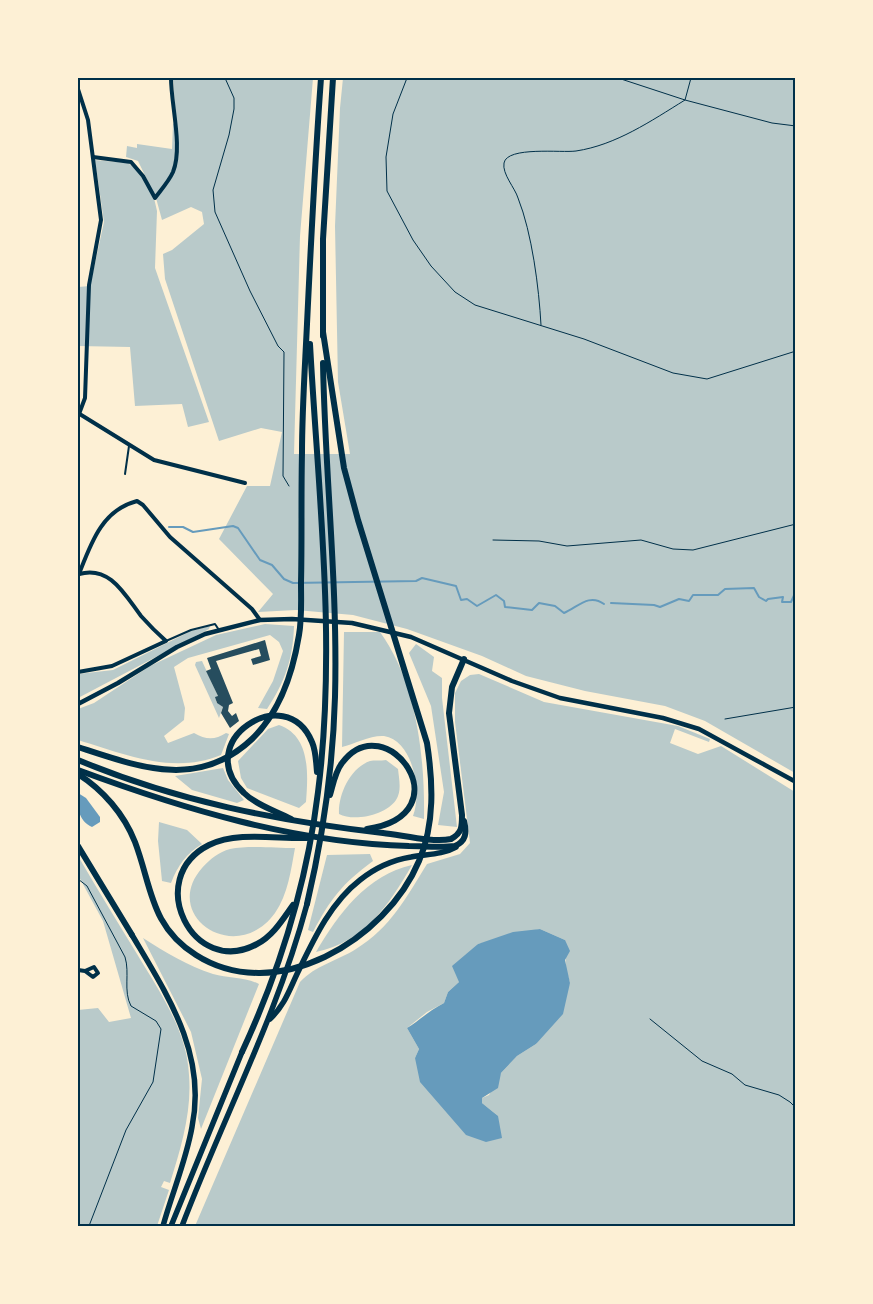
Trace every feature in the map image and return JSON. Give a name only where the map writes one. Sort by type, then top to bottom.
[{"type":"highway","points":[[78,747],[152,770],[188,770],[222,760],[252,739],[275,708],[288,680],[300,632],[302,451],[312,185],[321,78]]},
{"type":"highway","points":[[182,1226],[286,977],[307,904],[326,809],[334,733],[335,656],[326,450],[323,239],[333,78]]},
{"type":"highway","points":[[171,1226],[278,961],[296,902],[316,808],[324,731],[325,656],[308,305]]},
{"type":"highway","points":[[78,774],[105,796],[124,821],[137,848],[153,905],[167,929],[183,946],[209,962],[248,971],[282,969],[323,958],[352,943],[390,909],[414,874],[426,840],[431,808],[431,769],[421,719],[358,520],[340,448],[323,332]]},
{"type":"highway","points":[[269,1020],[282,1008],[307,955],[333,910],[352,886],[376,869],[412,856],[445,852],[460,844],[466,832],[462,815],[449,713],[452,687],[464,659]]},
{"type":"highway","points":[[296,822],[246,795],[235,782],[229,766],[230,748],[241,728],[261,717],[282,717],[302,726],[312,741],[315,753],[318,791]]},
{"type":"highway","points":[[326,809],[337,772],[351,754],[372,747],[394,752],[404,760],[412,775],[414,793],[410,804],[404,814],[395,821],[384,826],[359,830]]},
{"type":"highway","points":[[78,760],[131,781],[192,800],[296,822],[447,840],[460,831],[462,815]]},
{"type":"highway","points":[[78,770],[168,802],[316,838]]},
{"type":"highway","points":[[296,902],[276,929],[264,940],[250,947],[226,950],[202,941],[189,930],[179,909],[179,880],[188,862],[198,852],[209,844],[224,840],[316,838],[382,845],[432,846],[460,844]]},
{"type":"highway","points":[[78,846],[181,1021],[189,1045],[195,1080],[192,1127],[163,1226]]},
{"type":"street","points":[[93,157],[131,162],[143,176],[155,198],[172,173],[175,164],[176,144],[171,78]]},
{"type":"street","points":[[78,89],[88,120],[101,220],[90,285],[85,398],[78,413],[154,460],[245,483]]},
{"type":"street","points":[[78,575],[85,557],[109,514],[123,505],[137,501],[143,505],[170,537],[252,609],[260,620]]},
{"type":"street","points":[[78,575],[97,572],[111,579],[149,625],[166,641],[112,666],[78,672]]},
{"type":"street","points":[[78,704],[112,687],[190,640],[219,630],[260,620],[313,619],[370,626],[411,637],[512,681],[560,698],[663,718],[699,729],[796,782]]},
{"type":"street","points":[[78,970],[85,971]]},
{"type":"lane","points":[[125,474],[129,446]]},
{"type":"lane","points":[[166,641],[191,630],[215,624],[219,630]]},
{"type":"path","points":[[225,78],[234,98],[234,109],[229,136],[213,190],[215,212],[250,292],[278,346],[284,352],[283,476],[289,486]]},
{"type":"path","points":[[407,78],[393,114],[386,157],[387,191],[413,240],[431,266],[455,292],[475,305],[584,338],[673,374],[707,380],[796,351]]},
{"type":"path","points":[[618,78],[685,100],[772,123],[796,126]]},
{"type":"path","points":[[541,326],[538,288],[522,207],[506,172],[504,163],[506,159],[519,152],[562,152],[597,146],[623,137],[685,100],[692,78]]},
{"type":"path","points":[[493,540],[539,542],[567,546],[641,540],[673,548],[693,550],[796,524]]},
{"type":"path","points":[[724,719],[796,707]]},
{"type":"path","points":[[78,878],[87,886],[125,957],[128,966],[127,985],[131,1006],[156,1022],[160,1029],[154,1082],[126,1130],[89,1226]]},
{"type":"path","points":[[650,1019],[702,1061],[732,1074],[745,1085],[779,1095],[796,1108]]},
{"type":"shaded area","points":[[173,78],[313,78],[300,236],[294,454],[350,454],[338,382],[335,226],[343,78],[795,78],[795,773],[705,721],[665,706],[585,691],[526,676],[482,656],[407,629],[353,615],[296,610],[258,612],[273,594],[219,539],[247,486],[270,486],[282,432],[261,428],[219,441],[165,279],[163,254],[172,250],[204,224],[202,212],[191,207],[162,220],[156,198],[138,161],[126,157],[127,146],[137,148],[137,144],[172,149],[173,124],[176,122]]},
{"type":"shaded area","points":[[95,160],[128,163],[140,173],[154,198],[157,211],[155,268],[209,422],[188,427],[182,404],[135,406],[130,347],[78,346],[78,287],[90,286],[104,222]]},
{"type":"shaded area","points":[[265,624],[294,626],[292,649],[287,670],[279,689],[267,709],[258,708],[273,681],[283,651],[279,642],[270,635],[188,658],[174,667],[185,708],[184,720],[164,736],[168,743],[194,733],[210,738],[226,733],[229,734],[221,755],[203,761],[167,763],[131,756],[78,740],[78,709],[94,703],[150,666],[216,635]]},
{"type":"shaded area","points":[[210,626],[209,629],[78,698],[78,674],[113,670],[191,631]]},
{"type":"shaded area","points":[[344,632],[380,632],[393,652],[403,674],[416,722],[420,746],[423,771],[424,819],[413,816],[416,806],[416,782],[409,757],[402,747],[394,740],[379,736],[342,747]]},
{"type":"shaded area","points":[[416,644],[434,657],[432,671],[442,678],[442,698],[457,827],[438,825],[444,792],[431,706],[409,653]]},
{"type":"shaded area","points":[[202,661],[218,696],[216,702],[223,707],[219,718],[195,665],[196,662]]},
{"type":"shaded area","points":[[479,674],[544,702],[678,726],[710,739],[709,742],[675,729],[670,743],[698,754],[721,746],[795,792],[795,1226],[195,1226],[300,982],[313,971],[356,949],[379,931],[397,911],[427,864],[460,854],[470,843],[455,722],[455,693],[461,681],[470,675]],"holes":[[[540,929],[565,940],[566,969],[570,983],[536,1044],[517,1056],[501,1073],[489,1095],[482,1098],[482,1103],[498,1116],[415,1058],[419,1049],[407,1028],[427,1012],[444,1003],[448,992],[459,982],[478,944]]]},
{"type":"shaded area","points":[[279,725],[289,730],[297,738],[305,758],[307,769],[306,802],[299,808],[247,788],[241,778],[238,761],[268,729]]},
{"type":"shaded area","points":[[386,760],[398,769],[400,789],[396,800],[385,810],[369,816],[353,817],[339,814],[343,791],[351,776],[370,761]]},
{"type":"shaded area","points":[[223,768],[228,780],[244,800],[237,803],[192,790],[175,776]]},
{"type":"shaded area","points":[[159,822],[187,830],[202,844],[183,860],[171,883],[162,881],[158,841]]},
{"type":"shaded area","points":[[237,848],[295,848],[283,898],[275,913],[259,929],[241,936],[224,935],[208,929],[196,918],[190,903],[191,886],[202,868],[215,856],[226,850]]},
{"type":"shaded area","points":[[370,854],[373,861],[338,892],[313,932],[308,930],[327,855]]},
{"type":"shaded area","points":[[78,856],[163,997],[183,1042],[187,1058],[189,1103],[187,1116],[182,1143],[170,1183],[164,1181],[161,1187],[169,1190],[157,1226],[78,1226],[78,1010],[98,1008],[109,1022],[131,1018],[103,921],[78,875]]},
{"type":"shaded area","points":[[412,865],[384,907],[361,931],[333,947],[316,952],[344,910],[355,898],[381,877]]},
{"type":"shaded area","points":[[143,938],[204,971],[259,984],[201,1129],[198,1118],[202,1079],[191,1032]]},
{"type":"water","points":[[78,793],[86,798],[100,817],[100,822],[92,827],[84,821],[79,813]]},
{"type":"water","points":[[540,929],[565,940],[570,951],[565,960],[570,983],[563,1014],[536,1044],[517,1056],[501,1073],[498,1088],[482,1098],[482,1103],[498,1116],[502,1138],[486,1142],[466,1135],[420,1082],[415,1058],[419,1049],[407,1028],[444,1003],[448,992],[459,982],[452,966],[478,944],[513,932]]},
{"type":"building","points":[[265,640],[270,660],[253,665],[251,659],[261,656],[259,649],[216,661],[233,703],[229,705],[228,711],[232,716],[236,713],[239,721],[230,728],[221,713],[223,707],[217,703],[215,697],[218,696],[206,671],[211,669],[207,658]]},
{"type":"waterway","points":[[169,527],[183,527],[193,532],[233,526],[238,528],[260,560],[272,565],[284,579],[293,583],[416,581],[422,578],[456,586],[461,600],[467,599],[477,606],[496,595],[504,601],[505,607],[532,610],[539,603],[555,606],[564,613],[588,600],[599,601],[604,604]]},
{"type":"waterway","points":[[611,603],[654,605],[660,607],[679,599],[689,601],[693,595],[718,595],[725,589],[754,588],[759,597],[766,601],[783,597],[782,602],[791,602],[796,591]]}]
